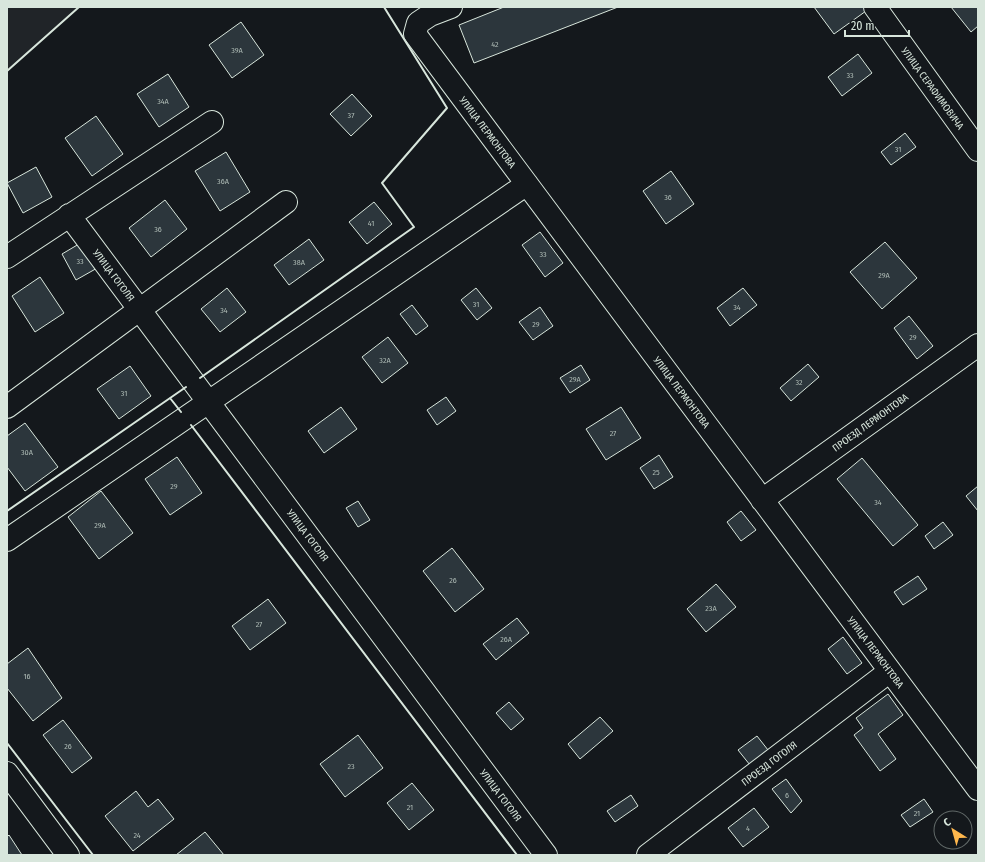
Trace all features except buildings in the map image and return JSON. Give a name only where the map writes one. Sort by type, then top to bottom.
[{"type":"street","name":"УЛИЦА ЛЕРМОНТОВА","points":[[451,7],[430,15],[418,23],[414,34],[978,789]]},
{"type":"street","name":"УЛИЦА СЕРАФИМОВИЧА","points":[[875,7],[978,150]]},
{"type":"street","points":[[7,257],[212,122]]},
{"type":"street","points":[[7,540],[527,184]]},
{"type":"street","points":[[7,408],[286,202]]},
{"type":"street","name":"УЛИЦА ГОГОЛЯ","points":[[69,215],[546,855]]},
{"type":"street","name":"ПРОЕЗД ЛЕРМОНТОВА","points":[[762,500],[978,345]]},
{"type":"street","name":"ПРОЕЗД ГОГОЛЯ","points":[[648,855],[890,671]]},
{"type":"street","points":[[7,774],[68,855]]},
{"type":"shaded area","points":[[7,7],[79,7],[7,71]]},
{"type":"wall","points":[[7,71],[79,7]]},
{"type":"wall","points":[[200,378],[414,227],[382,183],[447,108],[384,7]]},
{"type":"wall","points":[[7,511],[186,387]]},
{"type":"wall","points":[[170,398],[181,412]]},
{"type":"wall","points":[[191,425],[517,855]]},
{"type":"wall","points":[[7,743],[93,855]]}]
